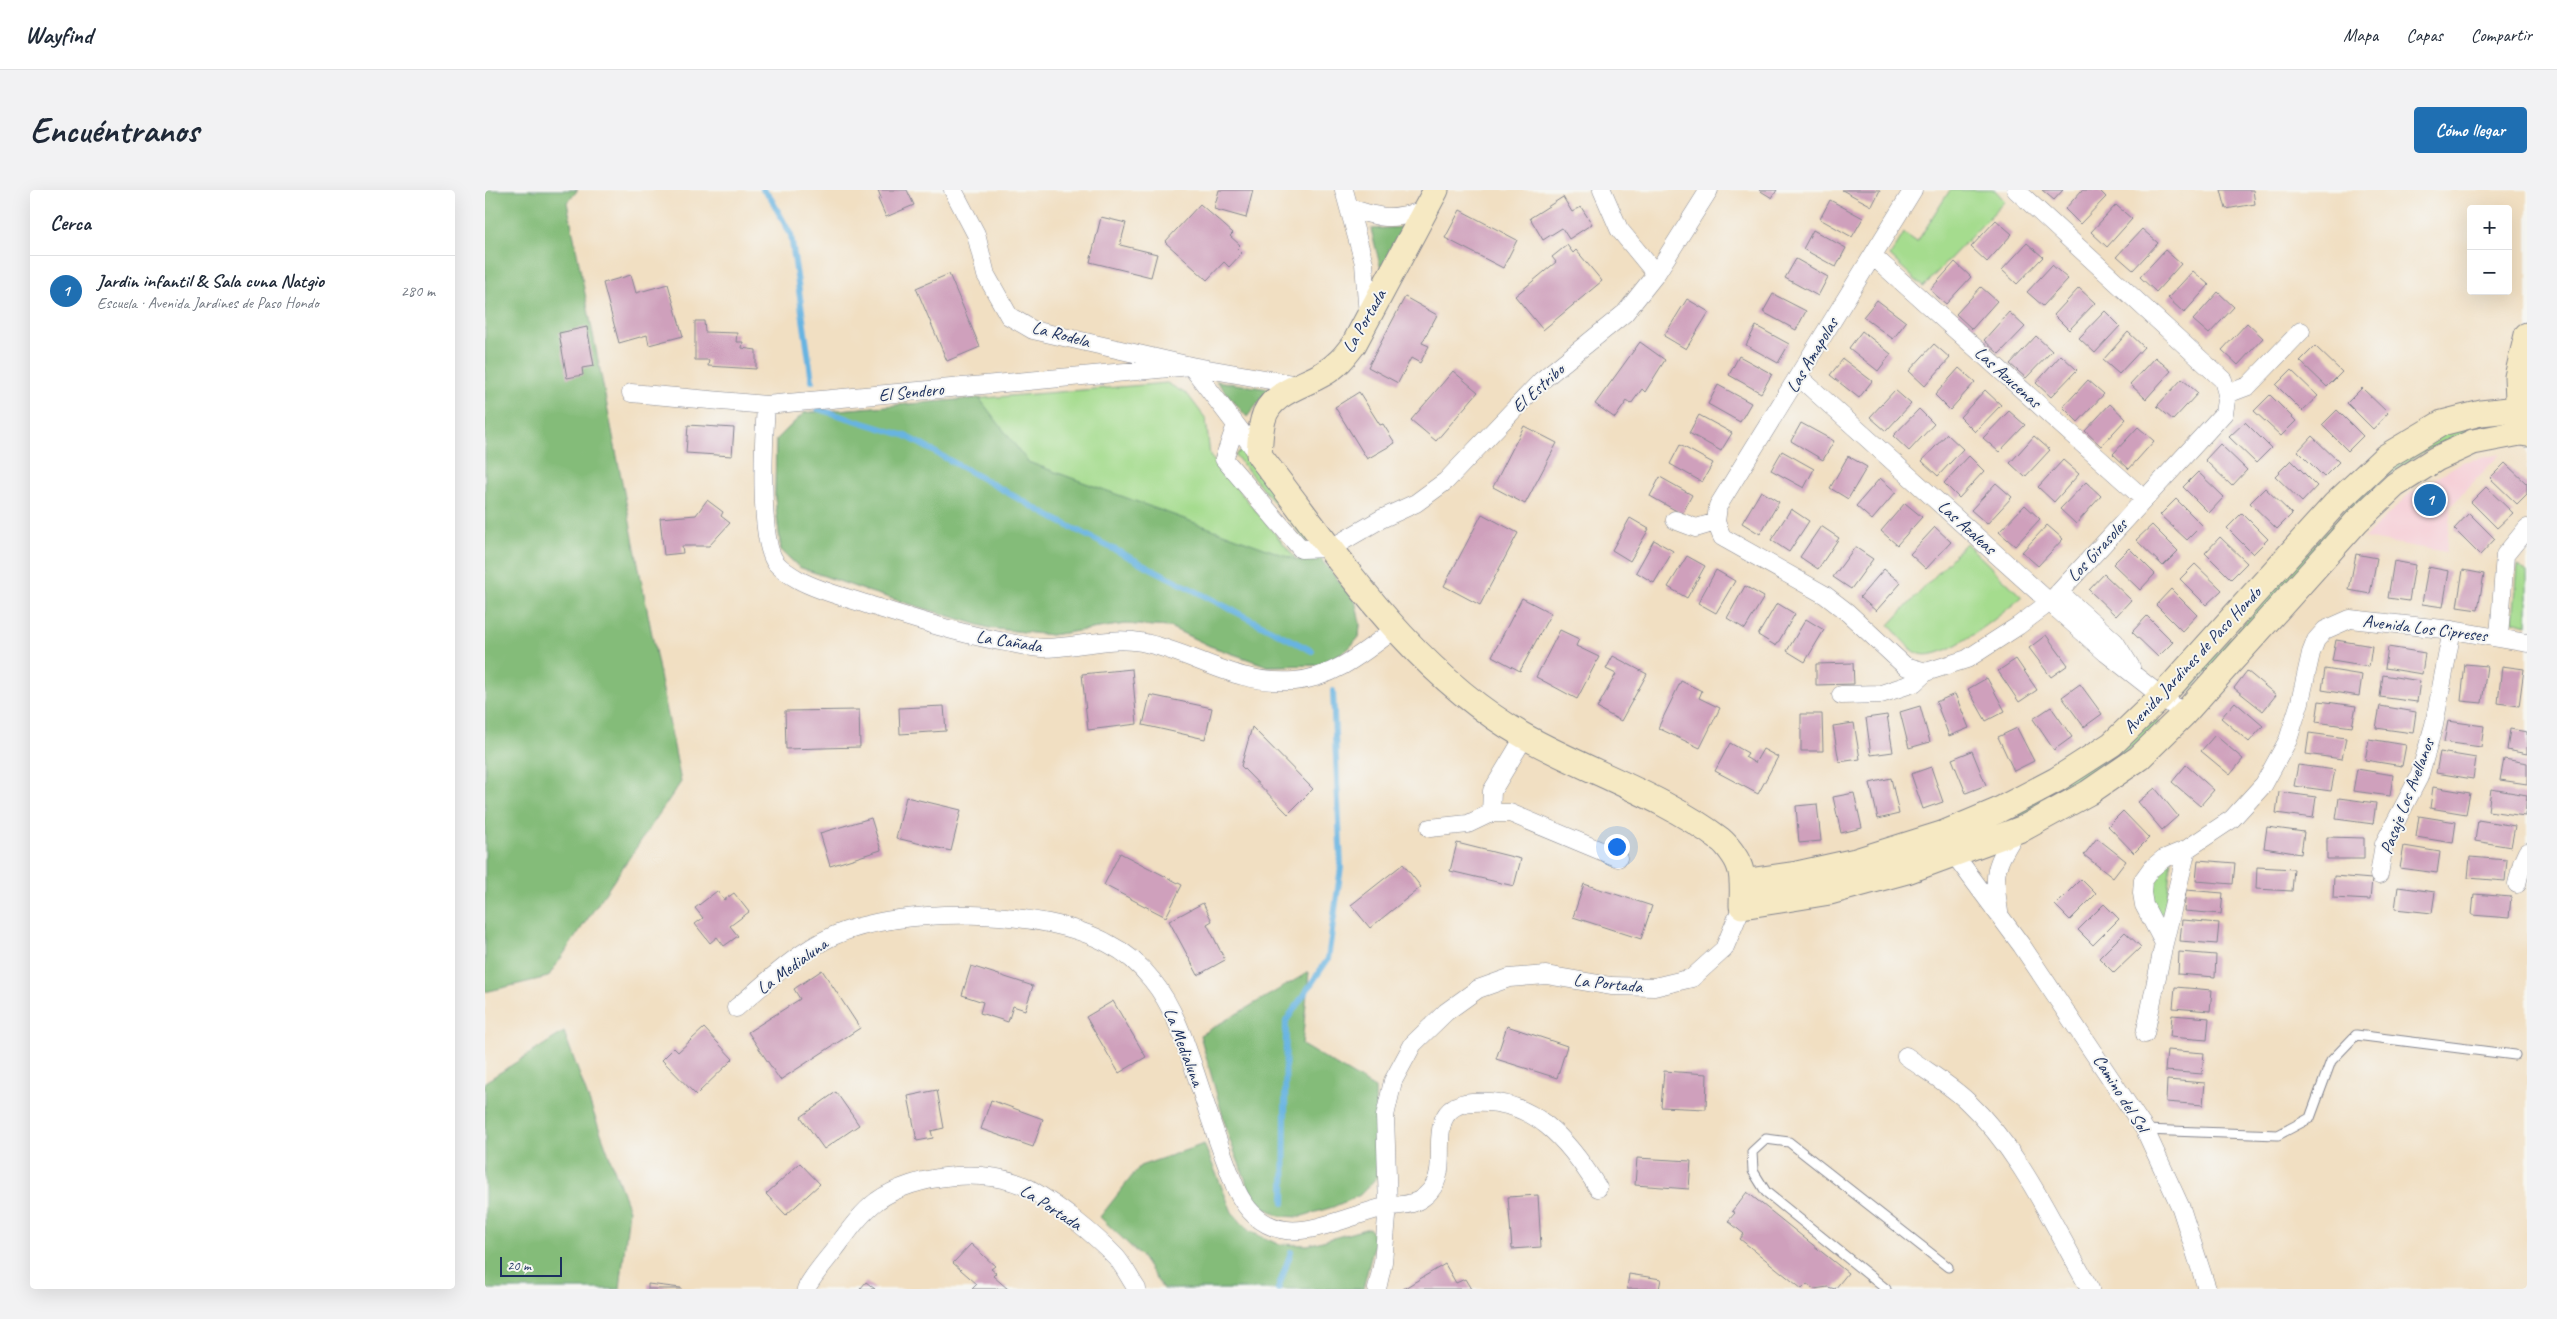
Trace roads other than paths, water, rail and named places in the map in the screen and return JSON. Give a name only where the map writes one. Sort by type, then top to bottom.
[{"type":"street","name":"La Rodela","points":[[953,190],[975,234],[986,275],[1009,316],[1033,330],[1191,366],[1298,385]]},
{"type":"street","points":[[1344,190],[1364,263],[1368,316]]},
{"type":"street","points":[[1602,190],[1619,229],[1656,274]]},
{"type":"street","name":"El Estribo","points":[[1331,548],[1416,503],[1446,481],[1541,381],[1625,313],[1656,274],[1709,190]]},
{"type":"street","name":"Las Amapolas","points":[[1716,522],[1718,506],[1913,190]]},
{"type":"street","points":[[2017,190],[2215,371],[2223,380],[2227,394],[2247,386],[2301,332]]},
{"type":"street","points":[[1350,208],[1372,215],[1395,218],[1429,200]]},
{"type":"street","name":"La Portada","points":[[1259,455],[1263,418],[1276,400],[1298,385],[1323,374],[1341,361],[1354,344],[1429,200]]},
{"type":"street","name":"Las Azucenas","points":[[1873,256],[2144,499]]},
{"type":"street","name":"Avenida Jardines de Paso Hondo","points":[[1947,844],[2016,832],[2088,794],[2139,758],[2184,714],[2357,521],[2395,485],[2436,459],[2473,442],[2523,434],[2523,408],[2517,377],[2527,335]]},
{"type":"street","name":"El Sendero","points":[[631,393],[766,404],[1191,366]]},
{"type":"street","points":[[1191,366],[1395,629],[1452,687],[1525,736],[1666,806],[1722,841],[1739,865],[1742,894]]},
{"type":"street","name":"Las Azaleas","points":[[1799,377],[2054,597],[2105,653],[2184,714]]},
{"type":"street","name":"Los Girasoles","points":[[1841,695],[1881,694],[1914,684],[1926,672],[1967,659],[2018,626],[2054,597],[2224,413],[2227,394]]},
{"type":"street","name":"La Cañada","points":[[766,404],[763,489],[768,541],[775,562],[799,580],[848,598],[983,639],[1042,648],[1083,645],[1116,639],[1140,642],[1168,649],[1250,679],[1295,681],[1325,675],[1351,661],[1395,629]]},
{"type":"street","name":"Avenida Jardines de Paso Hondo","points":[[1742,894],[1830,892],[1907,871],[1997,811],[2056,780],[2112,744],[2162,696],[2335,504],[2385,457],[2442,423],[2481,413],[2523,408]]},
{"type":"street","points":[[1236,425],[1224,459],[1301,549],[1331,548]]},
{"type":"street","points":[[1675,520],[1696,528],[1716,522],[1722,537],[1825,595],[1847,612],[1905,666],[1926,672]]},
{"type":"street","points":[[2499,637],[2505,555],[2527,528]]},
{"type":"street","name":"Avenida Los Cipreses","points":[[2164,943],[2144,905],[2142,894],[2143,880],[2151,869],[2163,859],[2187,849],[2232,819],[2264,784],[2288,740],[2300,702],[2311,653],[2316,640],[2325,630],[2350,619],[2451,630],[2527,643]]},
{"type":"street","name":"Pasaje Los Avellanos","points":[[2379,875],[2384,844],[2419,776],[2434,725],[2451,630]]},
{"type":"street","points":[[1491,813],[1492,791],[1525,736]]},
{"type":"street","points":[[1430,828],[1468,824],[1491,813],[1510,813],[1619,858]]},
{"type":"street","name":"Camino del Sol","points":[[2000,915],[1994,879],[2000,858],[2016,832]]},
{"type":"street","name":"Camino del Sol","points":[[1947,844],[2000,915],[2106,1069],[2145,1130],[2181,1208],[2207,1289]]},
{"type":"street","points":[[2145,1034],[2164,943],[2187,849]]},
{"type":"street","points":[[2517,884],[2521,863],[2527,852]]},
{"type":"street","name":"La Portada","points":[[1377,1289],[1383,1262],[1388,1206],[1385,1116],[1393,1081],[1413,1044],[1446,1012],[1478,989],[1509,978],[1545,975],[1611,986],[1654,987],[1692,978],[1724,949],[1742,894]]},
{"type":"street","name":"La Medialuna","points":[[736,1008],[797,957],[826,940],[882,922],[947,914],[1001,916],[1069,928],[1109,943],[1135,962],[1153,980],[1181,1030],[1235,1190],[1253,1215],[1267,1224],[1286,1230],[1304,1230],[1388,1206],[1415,1202],[1431,1191],[1438,1176],[1442,1122],[1451,1109],[1462,1102],[1493,1100],[1524,1111],[1555,1131],[1579,1157],[1598,1188]]},
{"type":"street","points":[[1906,1056],[1966,1100],[1994,1128],[2025,1170],[2089,1289]]},
{"type":"street","name":"La Portada","points":[[806,1289],[859,1217],[878,1200],[902,1188],[929,1179],[960,1176],[1001,1179],[1029,1188],[1085,1229],[1117,1259],[1137,1289]]},
{"type":"lane","points":[[2145,1130],[2278,1136],[2310,1118],[2331,1061],[2356,1035],[2515,1055]]},
{"type":"lane","points":[[1886,1289],[1766,1192],[1753,1171],[1752,1152],[1766,1139],[1789,1142],[1948,1267]]},
{"type":"waterway","points":[[763,190],[770,197],[791,235],[812,381]]},
{"type":"waterway","points":[[818,409],[906,436],[1053,518],[1312,651]]},
{"type":"waterway","points":[[1284,1203],[1286,1021],[1328,959],[1341,867],[1333,691]]},
{"type":"waterway","points":[[1278,1289],[1291,1252]]},
{"type":"place","name":"Jardin infantil & Sala cuna Natgio","points":[[2430,500]]}]
